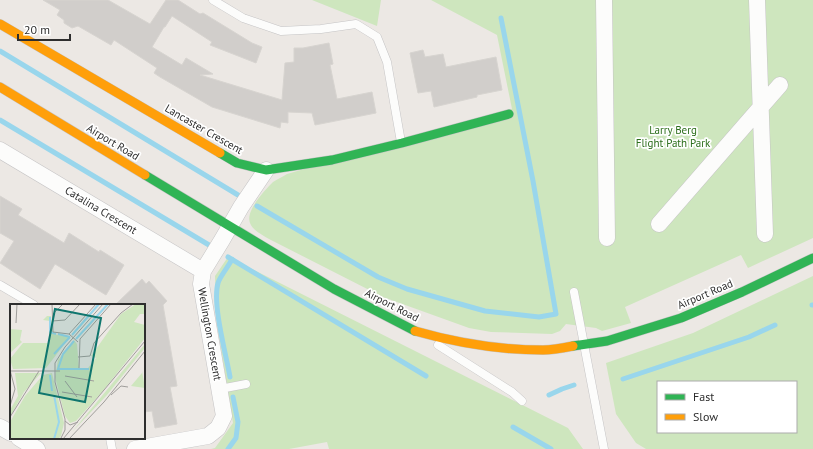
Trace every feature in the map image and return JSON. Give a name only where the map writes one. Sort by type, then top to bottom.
[{"type":"street","points":[[604,0],[607,238]]},
{"type":"street","points":[[757,0],[765,234]]},
{"type":"street","name":"Lancaster Crescent","points":[[0,24],[237,163],[266,170],[332,160],[509,114]]},
{"type":"street","points":[[659,224],[780,85]]},
{"type":"street","name":"Airport Road","points":[[0,87],[334,289],[415,332],[443,340],[500,348],[544,350],[585,346],[614,339],[681,318],[742,292],[813,258]]},
{"type":"street","name":"Catalina Crescent","points":[[0,150],[203,271]]},
{"type":"street","name":"Wellington Crescent","points":[[135,449],[208,436],[218,428],[224,416],[201,284],[203,271],[241,207],[266,170]]},
{"type":"street","points":[[0,427],[10,432]]},
{"type":"street","points":[[21,439],[37,449]]},
{"type":"lane","points":[[213,0],[243,18],[281,31],[321,29],[356,24],[377,37],[387,62],[402,143]]},
{"type":"lane","points":[[0,284],[32,304]]},
{"type":"lane","points":[[574,292],[604,449]]},
{"type":"lane","points":[[415,332],[512,392],[522,401]]},
{"type":"lane","points":[[220,388],[246,384]]},
{"type":"lane","points":[[110,439],[112,449]]},
{"type":"green space","points":[[312,0],[381,0],[377,26]]},
{"type":"green space","name":"Larry Berg Flight Path Park","points":[[431,0],[813,0],[813,238],[748,268],[741,255],[625,307],[631,323],[602,331],[596,328],[566,324],[560,331],[552,334],[491,332],[469,328],[383,297],[258,232],[251,226],[249,218],[253,207],[261,195],[273,182],[287,174],[512,109],[497,35]]},
{"type":"green space","points":[[228,257],[568,428],[583,449],[329,449],[327,442],[289,449],[211,449],[215,448],[233,423],[217,323],[215,276]]},
{"type":"green space","points":[[813,276],[813,449],[646,449],[636,443],[616,414],[606,363],[693,333]]},
{"type":"building","points":[[43,0],[108,0],[150,24],[166,0],[178,0],[200,14],[203,13],[252,43],[262,47],[256,63],[210,45],[212,42],[172,16],[152,47],[182,65],[186,58],[213,74],[200,75],[282,100],[285,63],[294,62],[294,48],[303,48],[329,43],[333,64],[330,65],[337,99],[372,92],[376,113],[315,125],[312,113],[288,112],[288,123],[281,122],[280,128],[212,107],[154,73],[157,68],[114,40],[111,45],[78,26],[72,28],[64,23],[64,20],[57,15],[60,10]]},
{"type":"building","points":[[423,50],[425,57],[443,54],[446,67],[496,57],[502,90],[477,95],[477,97],[434,107],[431,91],[418,93],[410,53]]},
{"type":"building","points":[[0,196],[22,209],[18,215],[64,243],[69,233],[99,252],[100,250],[124,265],[106,295],[55,264],[40,289],[0,263],[14,241],[0,233]]},
{"type":"building","points":[[142,279],[146,284],[149,281],[167,301],[163,305],[177,386],[170,387],[177,424],[155,428],[152,411],[145,412],[145,304],[116,304]]},
{"type":"waterway","points":[[257,206],[378,277],[407,289],[485,311],[539,317],[556,314],[533,181],[501,18]]},
{"type":"waterway","points":[[0,51],[238,195]]},
{"type":"waterway","points":[[0,120],[209,245]]},
{"type":"waterway","points":[[228,257],[426,376]]},
{"type":"waterway","points":[[230,377],[218,316],[217,292],[219,280],[232,259]]},
{"type":"waterway","points":[[623,379],[749,337],[775,325]]},
{"type":"waterway","points":[[549,395],[574,385]]},
{"type":"waterway","points":[[228,449],[236,438],[238,422],[233,397]]},
{"type":"waterway","points":[[513,427],[551,449]]},
{"type":"traffic: fast","points":[[220,153],[237,163],[266,170],[332,160],[509,114]]},
{"type":"traffic: fast","points":[[145,175],[334,289],[415,331]]},
{"type":"traffic: fast","points":[[573,346],[607,341],[681,318],[742,292],[813,258]]},
{"type":"traffic: slow","points":[[0,24],[220,153]]},
{"type":"traffic: slow","points":[[0,87],[145,175]]},
{"type":"traffic: slow","points":[[415,331],[447,339],[511,349],[547,350],[573,346]]}]
